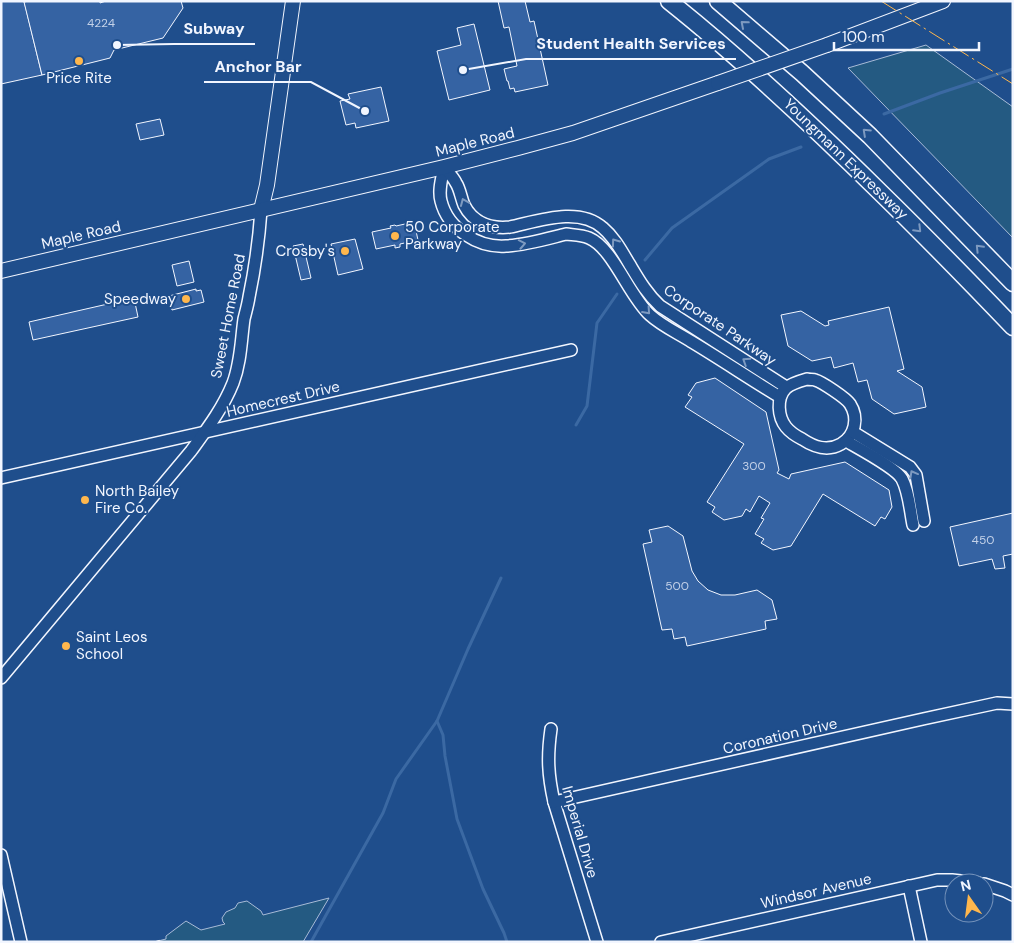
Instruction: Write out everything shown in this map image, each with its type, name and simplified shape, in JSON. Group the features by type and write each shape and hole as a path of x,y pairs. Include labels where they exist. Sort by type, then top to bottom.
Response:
{"highway":[{"name":"Youngmann Expressway","path":"669,1 776,92 935,246 1013,327"},
{"name":"Youngmann Expressway","path":"718,1 802,73 870,136 1013,284"}],"main road":[{"name":"Sweet Home Road","path":"261,210 267,185 293,1"},
{"name":"Maple Road","path":"1,270 444,167 573,133 827,45 943,1"}],"street":[{"name":"Corporate Parkway","path":"444,167 456,183 463,204 469,213 486,225 510,227 568,216 587,219 602,227 618,245 651,298 783,392"},
{"name":"Corporate Parkway","path":"444,167 440,184 441,200 451,221 470,238 492,246 506,246 566,234 589,238 606,251 640,303 660,323 783,392"},
{"name":"Sweet Home Road","path":"1,678 205,432 226,399 238,368 244,318 258,242 261,210"},
{"path":"620,273 631,266"},
{"name":"Homecrest Drive","path":"1,478 571,350"},
{"path":"807,379 815,380 844,398 850,404 856,421 850,437 838,446 820,448 812,446 791,432 785,426 779,406 783,392 796,382 807,379"},
{"path":"850,437 910,467 916,475 924,521"},
{"path":"850,437 901,476 905,486 913,525"},
{"name":"Coronation Drive","path":"554,802 922,719 997,703 1013,704"},
{"name":"Imperial Drive","path":"551,729 548,766 554,802 597,942"},
{"path":"1,855 20,942"},
{"name":"Windsor Avenue","path":"661,942 908,886 944,880"},
{"path":"908,886 921,942"},
{"path":"994,888 1013,895"}],"shaded area":[{"path":"926,45 1013,107 1013,238 848,68"},
{"path":"329,898 303,942 154,942 166,939 166,936 186,921 201,930 225,924 222,918 226,912 235,908 238,903 247,901 261,911 263,915"}],"building":[{"path":"1,1 24,1 42,75 1,84"},
{"path":"100,1 100,3 106,1 181,1 183,8 163,38 114,50 110,58 42,75 24,2"},
{"path":"498,1 525,1 530,22 534,21 548,85 515,92 514,88 510,89 504,69 517,66 509,27 504,28"},
{"path":"474,24 490,90 449,100 437,51 461,45 457,28"},
{"path":"381,87 389,121 356,128 355,123 346,125 340,101 350,99 348,94"},
{"path":"160,119 164,135 140,140 136,124"},
{"name":"50 Corporate Parkway","path":"414,222 418,240 400,244 400,247 395,248 395,245 376,249 372,232 391,228 390,226"},
{"name":"Crosby's","path":"355,239 363,269 338,275 331,244"},
{"name":"Crosby's","path":"303,244 311,278 301,280 293,246"},
{"name":"Speedway","path":"189,261 194,282 177,286 172,265"},
{"name":"Speedway","path":"196,289 196,291 201,290 204,302 172,310 169,296"},
{"path":"134,298 138,317 33,340 29,322"},
{"path":"889,307 904,369 897,371 922,387 926,407 894,414 872,399 867,380 858,382 853,363 834,368 831,357 812,361 788,346 781,315 801,311 825,326 829,325 828,321"},
{"path":"715,378 766,412 779,470 777,473 789,479 791,474 845,462 889,490 892,507 885,519 881,517 875,526 823,494 791,546 773,550 761,543 764,539 755,534 764,519 761,518 770,503 759,496 750,512 746,509 742,516 724,520 712,512 715,507 707,502 744,444 685,407 692,397 688,395 696,383"},
{"path":"1013,513 1013,554 1003,556 1005,568 995,569 992,559 959,566 950,527"},
{"path":"668,526 683,536 692,571 698,581 708,590 721,595 735,595 757,590 772,600 777,619 765,621 766,629 687,646 685,637 674,639 672,629 662,630 643,544 652,542 649,530"}],"waterway":[{"path":"884,114 1013,69"},
{"path":"645,260 672,228 769,159 801,147"},
{"path":"576,425 587,406 597,323 617,294"},
{"path":"311,942 383,813 396,779 437,721 501,578"},
{"path":"437,721 443,735 457,819 483,889 507,942"}],"fence":[{"path":"154,942 161,940"}],"power":[{"path":"881,1 1013,84"}],"place":[{"name":"Subway","path":"117,45"},
{"name":"Price Rite","path":"79,61"},
{"name":"Student Health Services","path":"463,70"},
{"name":"Anchor Bar","path":"365,111"},
{"name":"50 Corporate Parkway","path":"395,236"},
{"name":"Crosby's","path":"345,251"},
{"name":"Speedway","path":"186,299"},
{"name":"North Bailey Fire Co.","path":"85,500"},
{"name":"Saint Leos School","path":"66,646"}]}
